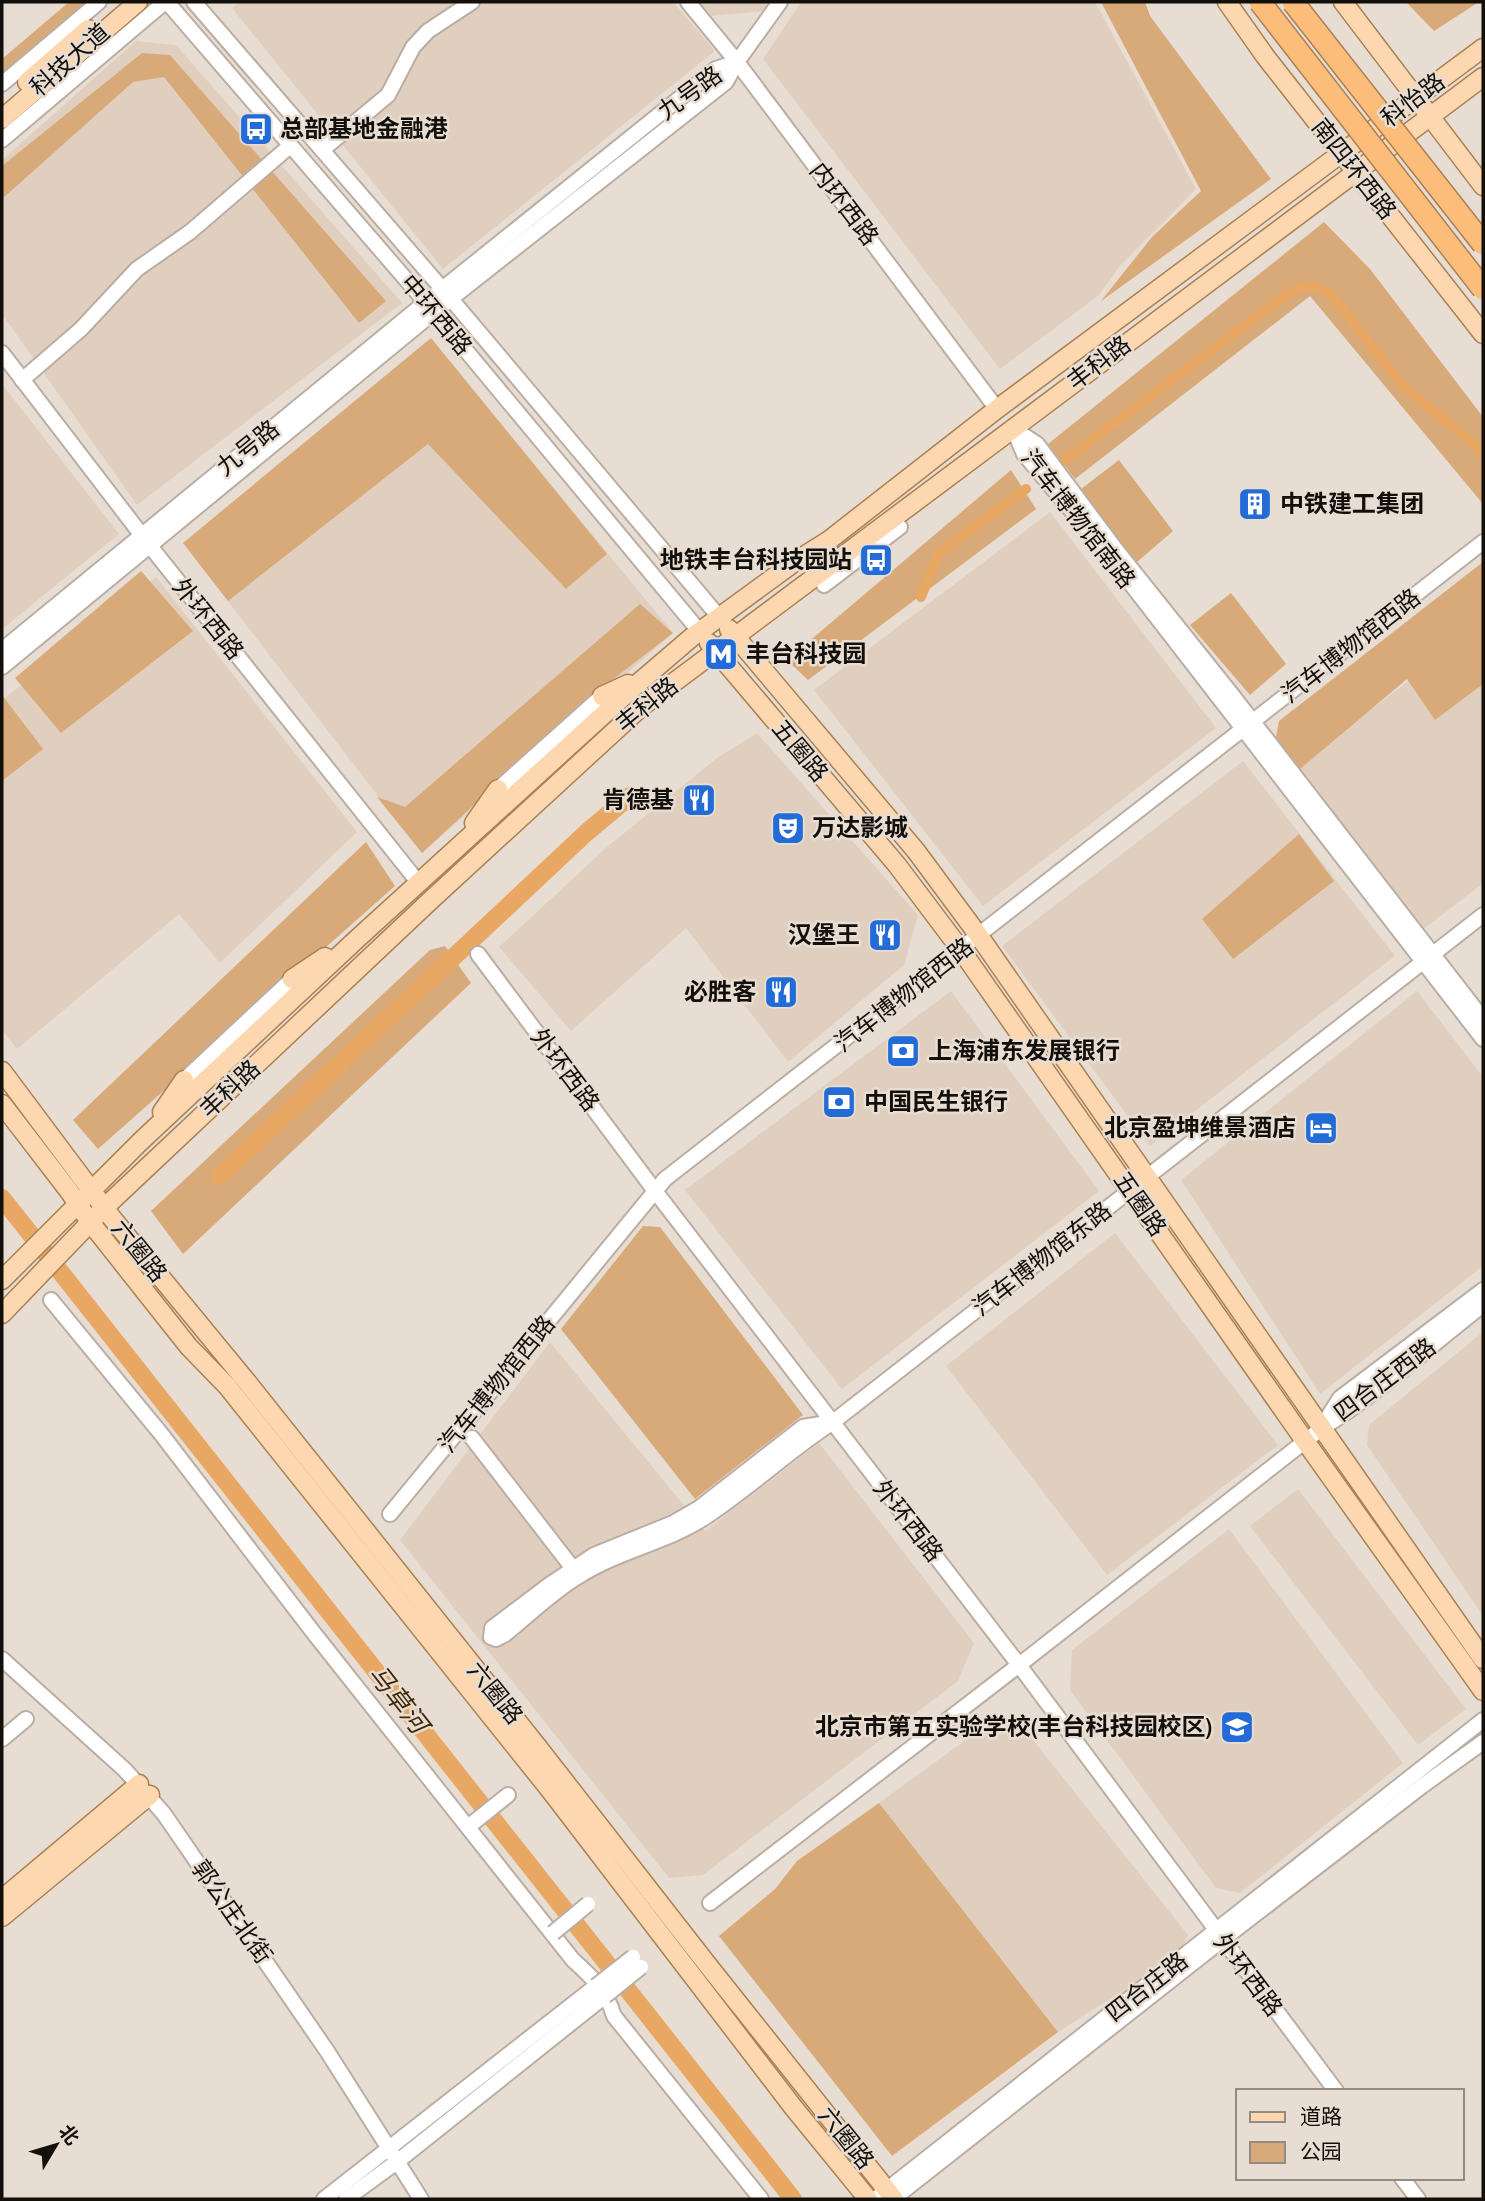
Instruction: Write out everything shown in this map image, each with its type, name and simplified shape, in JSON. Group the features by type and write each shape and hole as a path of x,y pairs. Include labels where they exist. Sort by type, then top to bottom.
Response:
{"highway":[{"path":"1259,2 1483,289"},
{"path":"1293,2 1483,244"}],"main road":[{"name":"科技大道","path":"2,104 120,2"},
{"name":"科技大道","path":"2,119 138,2"},
{"name":"南四环西路","path":"1227,2 1265,56 1483,334"},
{"path":"1343,2 1483,186"},
{"name":"科怡路","path":"1342,152 1483,48"},
{"name":"科怡路","path":"1356,171 1483,77"},
{"name":"丰科路","path":"2,1280 141,1141 459,843 650,673 700,632 796,561 828,541 997,409 1342,152"},
{"name":"丰科路","path":"2,1314 104,1208 432,899 641,708 1356,171"},
{"path":"900,527 927,500 933,487"},
{"path":"775,606 824,585"},
{"name":"五圈路","path":"720,618 916,852 979,936 1483,1659"},
{"name":"五圈路","path":"700,632 897,865 961,950 1483,1691"},
{"path":"602,696 650,673"},
{"path":"459,843 498,789"},
{"path":"292,979 333,951 358,938"},
{"name":"六圈路","path":"2,1071 104,1208 529,1735 889,2197"},
{"path":"141,1141 184,1080"},
{"name":"六圈路","path":"2,1104 90,1222 189,1347 227,1386 550,1790 793,2107 869,2199"},
{"path":"2,1899 144,1790"},
{"path":"2,1917 144,1790"}],"street":[{"path":"2,84 99,2"},
{"path":"2,140 166,2"},
{"name":"中环西路","path":"166,2 430,307 700,632"},
{"name":"中环西路","path":"194,2 447,294 720,618"},
{"path":"322,150 388,95 413,47 428,31 472,2"},
{"name":"内环西路","path":"688,2 737,62 997,409"},
{"name":"九号路","path":"2,650 146,540 430,307 726,82 780,2"},
{"path":"22,380 80,329 137,269 190,232 290,146"},
{"name":"外环西路","path":"2,354 418,882"},
{"name":"汽车博物馆南路","path":"1013,428 1024,454 1248,726 1428,959 1483,1040"},
{"path":"824,585 900,527"},
{"name":"九号路","path":"2,667 146,540"},
{"name":"汽车博物馆西路","path":"390,1514 665,1179 1483,542"},
{"name":"丰科路","path":"498,789 602,696"},
{"name":"汽车博物馆东路","path":"833,1422 1483,915"},
{"name":"外环西路","path":"478,954 655,1191 1019,1665 1334,2089"},
{"name":"汽车博物馆南路","path":"1428,959 1483,1019"},
{"name":"丰科路","path":"184,1080 292,979"},
{"name":"四合庄西路","path":"1322,1428 1340,1398 1483,1290"},
{"path":"51,1300 170,1445 313,1632 573,1960 595,1979 609,1999 614,2016 761,2199"},
{"name":"四合庄西路","path":"1322,1428 1388,1382 1483,1304"},
{"path":"576,1572 492,1628 491,1637 496,1639 503,1635 576,1572 594,1555 673,1523 699,1508 803,1427 833,1422"},
{"path":"710,1903 1322,1428"},
{"path":"472,1438 576,1572"},
{"name":"郭公庄北街","path":"2,1659 144,1790 258,1950 421,2199"},
{"path":"2,1739 26,1719"},
{"name":"四合庄路","path":"889,2197 1219,1936 1483,1720"},
{"name":"四合庄路","path":"1219,1936 1483,1742"},
{"path":"468,1827 508,1795"},
{"path":"552,1933 588,1904"},
{"path":"346,2199 394,2155 637,1962"},
{"path":"324,2199 394,2155"},
{"path":"1404,2180 1418,2199"}],"shaded area":[{"path":"240,2 673,2 715,51 443,269 232,8"},
{"path":"699,2 770,2 764,11 711,16"},
{"path":"801,2 1095,2 1196,189 1120,266 1099,295 1000,369 763,59"},
{"path":"136,41 176,45 402,303 137,505 2,314 2,160"},
{"path":"431,338 673,633 422,853 183,543"},
{"path":"2,384 119,534 2,629"},
{"path":"1050,512 1216,728 983,906 814,690"},
{"path":"156,577 357,832 220,963 179,914 17,1049 2,1030 2,700"},
{"path":"1483,625 1483,883 1420,932 1295,767"},
{"path":"757,733 918,915 904,965 788,1062 686,928 571,1031 499,947 607,847 717,758"},
{"path":"1243,761 1395,956 1150,1146 1002,946"},
{"path":"951,991 1099,1191 842,1389 685,1190"},
{"path":"1417,991 1483,1077 1483,1266 1320,1394 1181,1180"},
{"path":"1115,1233 1278,1445 1107,1575 946,1366"},
{"path":"1483,1332 1483,1616 1367,1445 1369,1425"},
{"path":"550,1342 705,1531 819,1443 974,1643 958,1681 703,1875 669,1878 400,1540"},
{"path":"1298,1489 1466,1709 1418,1745 1250,1526"},
{"name":"北京市第五实验学校(丰台科技园校区)","path":"1229,1529 1403,1763 1240,1893 1216,1888 1070,1690 1072,1650"},
{"path":"993,1720 1018,1721 1188,1935 1179,1955 1058,2032 879,1803"}],"green space":[{"path":"69,2 94,2 2,78 2,59"},
{"path":"1101,2 1145,2 1150,16 1271,179 1101,301 1152,237 1201,191"},
{"path":"1406,2 1479,2 1434,31"},
{"path":"142,53 170,55 386,301 359,323 164,77 133,82 2,199 2,166"},
{"path":"1324,222 1370,269 1483,417 1483,504 1310,296 1075,479 1048,444"},
{"path":"431,338 607,554 566,589 428,444 228,601 183,543"},
{"path":"1119,460 1173,531 1137,562 1077,492"},
{"path":"1011,470 1036,509 808,680 787,660"},
{"path":"1483,562 1483,684 1435,720 1407,679 1300,769 1275,742 1279,721"},
{"path":"141,571 193,631 61,733 15,678"},
{"path":"1231,593 1286,664 1250,695 1190,625"},
{"path":"640,604 673,633 594,694 422,853 377,797 405,807"},
{"path":"2,695 43,749 2,781"},
{"path":"1299,834 1334,881 1233,959 1202,919"},
{"path":"366,842 395,886 98,1149 73,1120"},
{"path":"445,946 471,983 183,1254 151,1211 430,950"},
{"path":"643,1226 660,1227 803,1415 695,1499 561,1329"},
{"path":"879,1803 1058,2032 892,2156 719,1936 775,1889 797,1861"}],"waterway":[{"path":"1064,461 1287,294 1311,286 1333,297 1402,385 1483,452"},
{"path":"921,597 938,554 1026,489"},
{"path":"220,1176 586,833 630,796"},
{"name":"马草河","path":"2,1198 793,2199"}],"place":[{"name":"总部基地金融港","path":"256,129"},
{"name":"中铁建工集团","path":"1255,504"},
{"name":"地铁丰台科技园站","path":"876,560"},
{"name":"丰台科技园","path":"721,654"},
{"name":"肯德基","path":"699,800"},
{"name":"万达影城","path":"788,828"},
{"name":"汉堡王","path":"885,935"},
{"name":"必胜客","path":"781,992"},
{"name":"上海浦东发展银行","path":"903,1051"},
{"name":"中国民生银行","path":"839,1102"},
{"name":"北京盈坤维景酒店","path":"1321,1128"},
{"name":"北京市第五实验学校(丰台科技园校区)","path":"1237,1727"}]}
